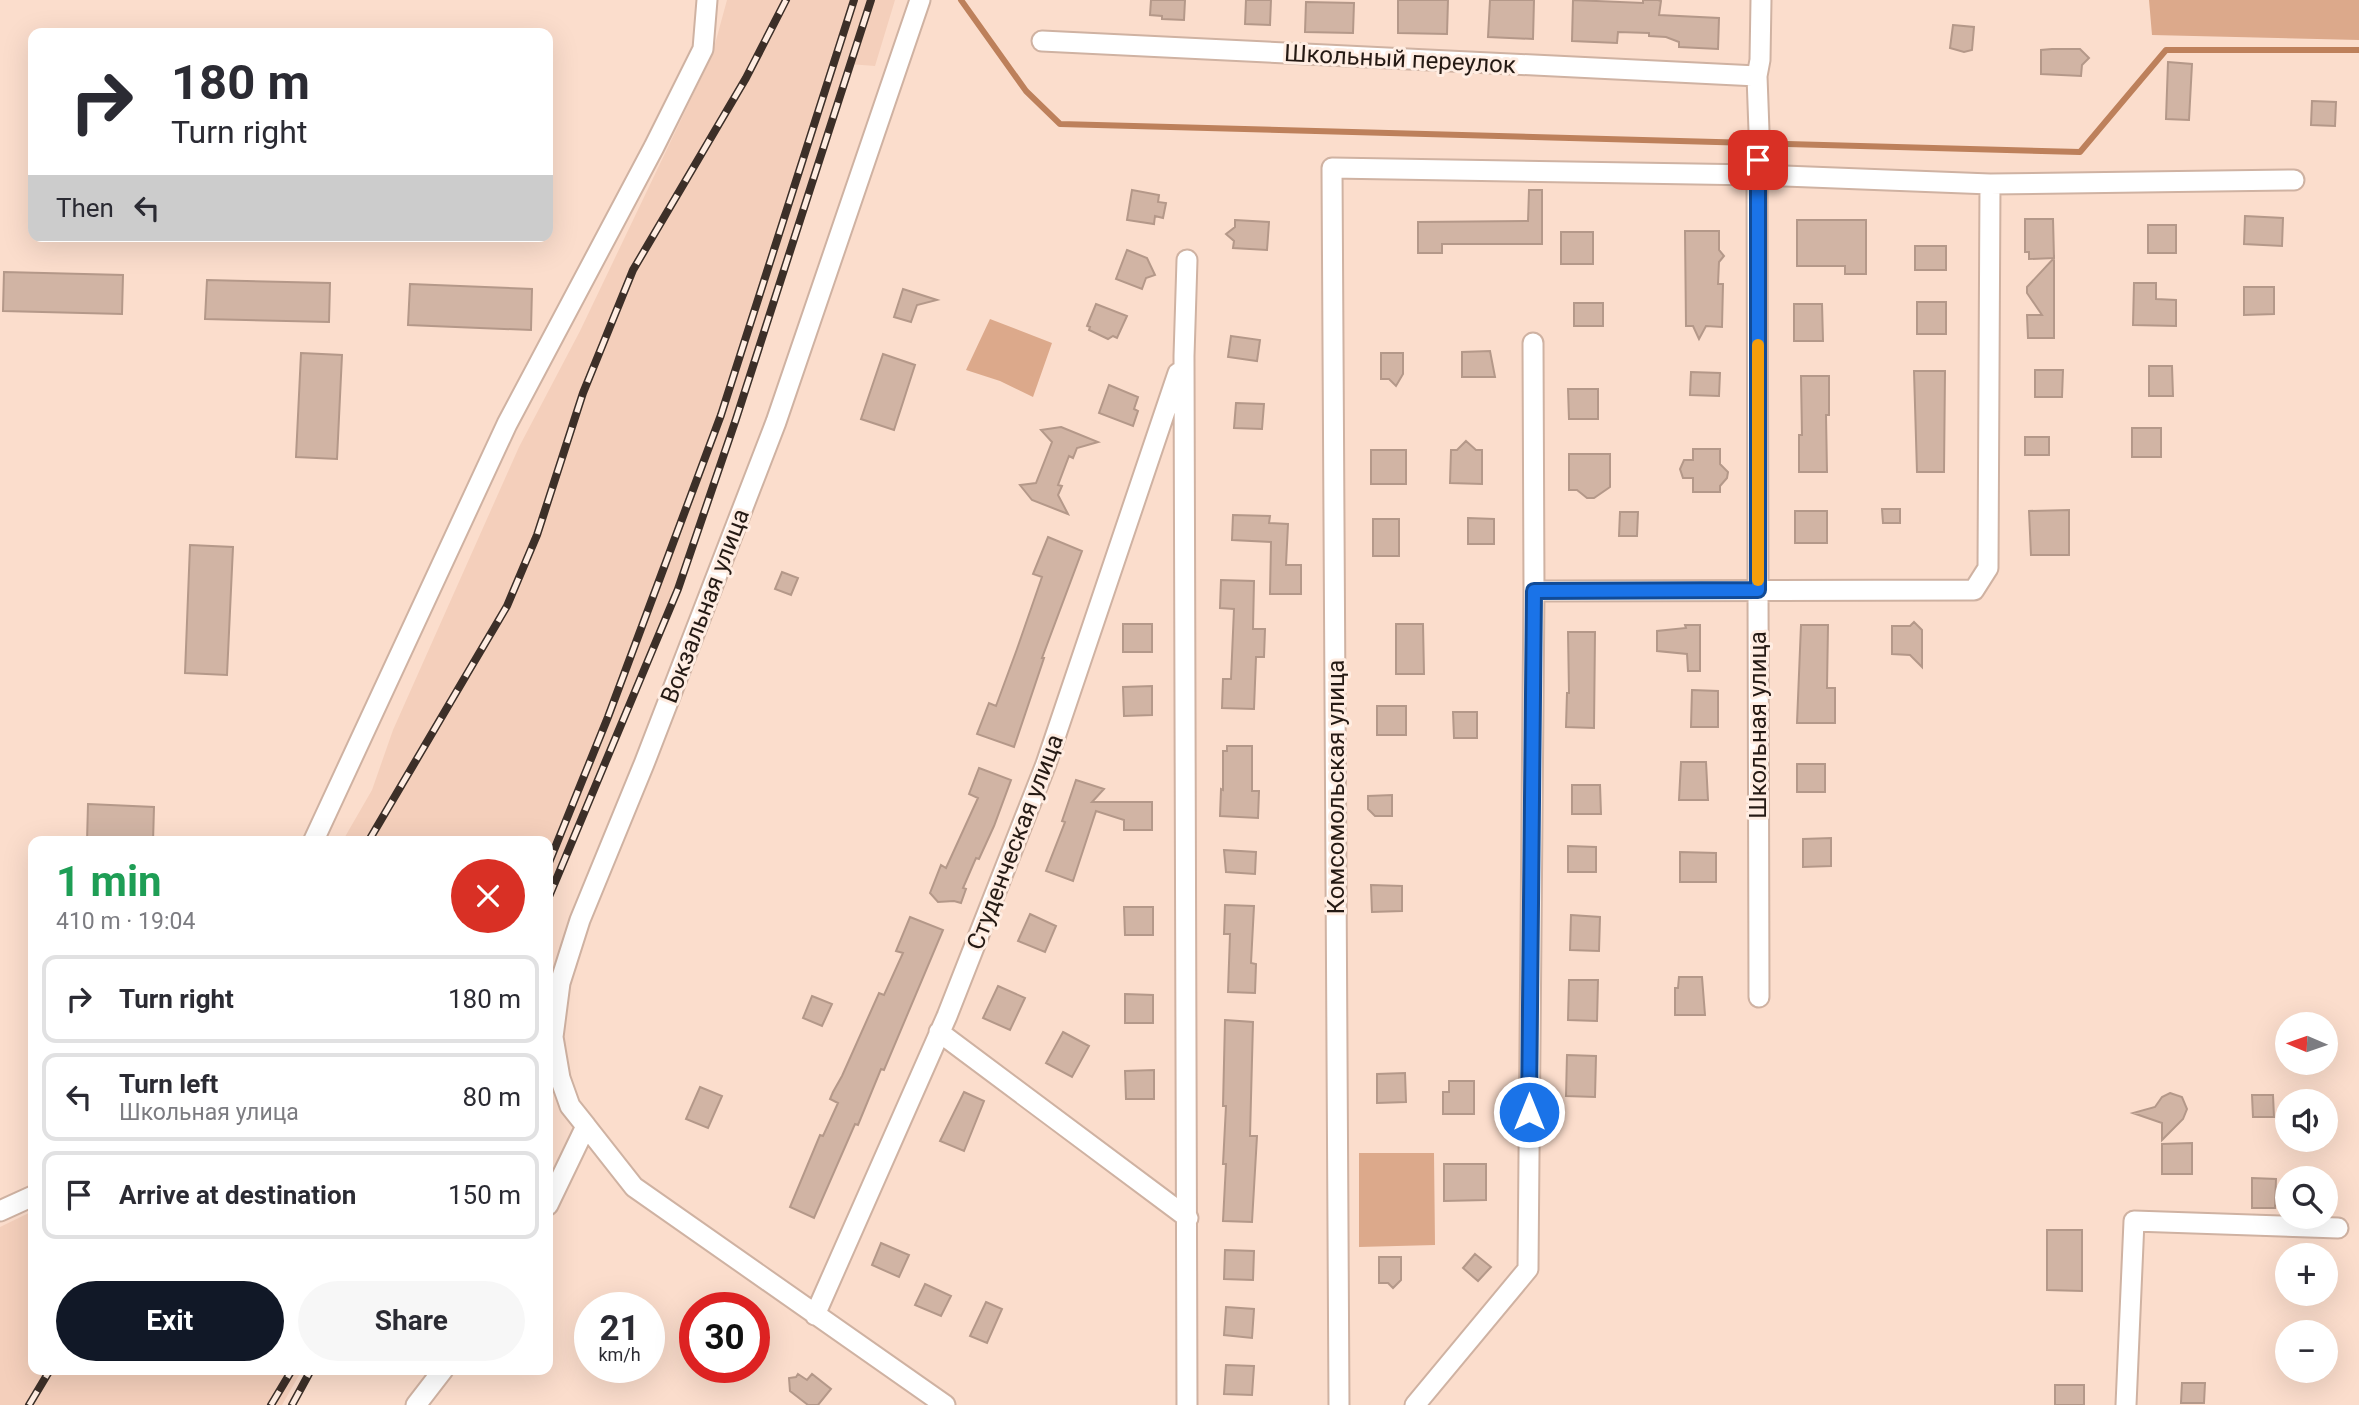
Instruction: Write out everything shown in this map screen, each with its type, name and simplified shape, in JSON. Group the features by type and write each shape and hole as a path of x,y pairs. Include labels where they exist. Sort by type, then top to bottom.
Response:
{"street":[{"path":"316,836 507,424 703,49 707,0"},
{"name":"Вокзальная улица","path":"920,0 776,422 644,764 580,920 560,983 553,1037 560,1078 570,1106 634,1187 945,1405"},
{"path":"1757,76 1760,60 1761,0"},
{"name":"Школьный переулок","path":"1042,41 1757,76"},
{"name":"Школьная улица","path":"1757,76 1759,997"},
{"path":"1758,167 1990,184 2294,180"},
{"name":"Комсомольская улица","path":"1339,1405 1332,168 1758,167"},
{"path":"1534,591 1974,590 1988,568 1990,184"},
{"path":"1187,260 1184,356 1187,1405"},
{"path":"1415,1405 1528,1269 1534,591 1533,343"},
{"name":"Студенческая улица","path":"815,1315 939,1032 1046,764 1184,356"},
{"path":"939,1032 1188,1218"},
{"path":"553,1195 586,1126"},
{"path":"0,1211 28,1198"},
{"path":"2126,1405 2134,1221 2275,1226"},
{"path":"416,1405 439,1375"}],"shaded area":[{"path":"727,0 895,0 875,66 849,64 741,404 677,581 613,742 553,876 553,836 345,836 372,790 393,730 519,447 580,331 712,55"},
{"path":"2149,0 2359,0 2359,40 2152,35"},
{"path":"990,319 1052,343 1033,397 1000,381 966,370"},
{"path":"1359,1153 1434,1153 1435,1245 1359,1247"},
{"path":"28,1213 28,1375 299,1375 282,1405 0,1405 0,1227"}],"building":[{"path":"1151,0 1185,0 1184,20 1162,19 1162,16 1150,15"},
{"path":"1246,0 1271,0 1270,25 1245,24"},
{"path":"1398,0 1448,0 1447,34 1398,33"},
{"path":"1490,0 1534,0 1533,39 1488,37"},
{"path":"1573,0 1643,3 1643,0 1658,0 1661,1 1659,15 1719,18 1718,49 1679,47 1679,42 1666,37 1649,36 1649,33 1618,32 1617,43 1572,41"},
{"path":"1306,2 1354,3 1353,33 1305,32"},
{"path":"1953,25 1974,27 1972,50 1964,52 1950,48"},
{"path":"2080,49 2089,58 2082,65 2081,76 2041,74 2041,50"},
{"path":"2168,62 2192,64 2189,120 2166,119"},
{"path":"2312,101 2336,102 2335,126 2311,125"},
{"path":"1132,190 1159,195 1158,202 1166,203 1163,218 1155,216 1154,224 1127,220"},
{"path":"1529,190 1542,190 1542,244 1442,244 1442,253 1418,253 1418,222 1528,221"},
{"path":"2245,216 2283,218 2282,246 2244,244"},
{"path":"2025,219 2053,219 2054,258 2029,259 2029,252 2025,252"},
{"path":"1235,220 1269,222 1267,250 1233,248 1234,241 1226,234 1235,227"},
{"path":"1797,220 1866,220 1866,274 1845,274 1845,266 1797,266"},
{"path":"2148,225 2176,225 2176,253 2148,253"},
{"path":"1685,231 1719,231 1719,250 1724,256 1719,262 1718,284 1723,284 1722,327 1706,326 1699,339 1693,326 1686,326"},
{"path":"1561,232 1593,232 1593,264 1561,264"},
{"path":"1915,246 1946,246 1946,270 1915,270"},
{"path":"1127,250 1147,258 1155,275 1146,278 1142,289 1116,279"},
{"path":"2054,258 2054,338 2028,338 2027,315 2042,315 2027,293 2027,287"},
{"path":"4,272 123,275 122,314 3,311"},
{"path":"207,280 330,283 329,322 205,319"},
{"path":"2134,283 2156,283 2156,299 2176,300 2176,326 2133,325"},
{"path":"410,284 532,289 531,330 408,325"},
{"path":"2244,287 2274,287 2274,314 2244,315"},
{"path":"903,289 937,300 917,305 911,322 894,317"},
{"path":"1917,302 1946,302 1946,334 1917,334"},
{"path":"1574,303 1603,303 1603,326 1574,326"},
{"path":"1096,304 1127,316 1117,338 1113,336 1108,339 1089,330 1090,327 1087,326"},
{"path":"1794,304 1822,304 1823,341 1794,341"},
{"path":"1231,336 1260,340 1257,361 1228,357"},
{"path":"1490,351 1495,377 1462,377 1462,352"},
{"path":"301,353 342,355 337,459 296,457"},
{"path":"1381,353 1403,353 1403,374 1396,386 1389,379 1381,379"},
{"path":"883,354 915,365 894,430 861,419"},
{"path":"2149,366 2172,366 2173,396 2149,396"},
{"path":"2035,370 2063,370 2062,397 2035,397"},
{"path":"1914,371 1945,371 1944,472 1917,472"},
{"path":"1691,372 1720,373 1719,396 1690,395"},
{"path":"1801,376 1829,376 1829,415 1826,415 1827,472 1799,472 1799,435 1802,435"},
{"path":"1109,385 1138,397 1134,409 1138,411 1133,426 1099,413"},
{"path":"1568,389 1598,389 1598,419 1569,419"},
{"path":"1236,403 1264,404 1262,429 1234,428"},
{"path":"1061,427 1098,442 1077,448 1073,458 1069,456 1058,485 1062,486 1058,495 1068,514 1032,500 1020,485 1036,483 1052,442 1041,430"},
{"path":"2132,428 2161,428 2161,457 2132,457"},
{"path":"2025,437 2049,437 2049,455 2025,455"},
{"path":"1466,441 1476,450 1482,450 1482,484 1450,483 1451,450 1457,450"},
{"path":"1693,449 1720,449 1720,464 1728,472 1727,478 1720,486 1720,492 1693,492 1693,478 1683,478 1680,469 1684,460 1693,460"},
{"path":"1371,450 1406,450 1406,484 1371,484"},
{"path":"1569,454 1610,454 1610,487 1594,498 1587,498 1577,490 1569,490"},
{"path":"1882,509 1900,509 1900,523 1883,523"},
{"path":"2069,510 2069,555 2031,555 2029,511"},
{"path":"1795,511 1827,511 1827,543 1795,543"},
{"path":"1620,512 1638,512 1637,536 1619,536"},
{"path":"1233,515 1270,516 1269,523 1288,524 1286,565 1301,565 1301,594 1270,594 1271,542 1232,540"},
{"path":"1468,518 1494,519 1494,544 1468,544"},
{"path":"1373,519 1399,519 1399,556 1373,556"},
{"path":"1048,537 1082,551 1042,658 1014,747 977,734 989,703 996,706 1017,649 1042,577 1033,574"},
{"path":"190,545 233,547 227,675 185,673"},
{"path":"782,572 798,578 791,595 775,589"},
{"path":"1221,580 1254,581 1253,629 1265,629 1264,657 1256,657 1254,709 1222,708 1223,679 1231,679 1234,609 1220,608"},
{"path":"1914,622 1922,630 1922,667 1910,655 1892,654 1892,626 1910,626"},
{"path":"1123,624 1152,624 1152,652 1123,652"},
{"path":"1396,624 1423,624 1424,674 1396,674"},
{"path":"1685,625 1700,625 1700,671 1688,671 1687,654 1657,651 1657,631 1686,628"},
{"path":"1801,625 1828,625 1827,688 1835,688 1835,723 1797,723"},
{"path":"1568,632 1595,632 1594,728 1566,727 1569,693"},
{"path":"1152,686 1152,715 1124,716 1123,687"},
{"path":"1692,690 1718,691 1718,727 1691,727"},
{"path":"1377,706 1406,706 1406,735 1377,735"},
{"path":"1453,712 1477,712 1477,738 1454,738"},
{"path":"1227,746 1252,746 1252,791 1259,791 1258,818 1220,816 1223,751 1227,751"},
{"path":"1681,762 1706,762 1708,800 1679,800"},
{"path":"1797,764 1825,764 1825,792 1797,792"},
{"path":"979,768 1011,780 994,826 963,888 966,889 961,903 938,902 930,893 941,865 946,868 978,798 969,794"},
{"path":"1076,780 1104,789 1092,802 1152,802 1152,830 1124,830 1124,820 1096,811 1073,881 1046,871 1065,822 1062,821"},
{"path":"1572,785 1600,785 1601,814 1572,814"},
{"path":"1392,795 1392,816 1375,816 1368,809 1368,796"},
{"path":"88,804 154,807 153,836 87,836"},
{"path":"1831,838 1831,866 1803,867 1803,839"},
{"path":"1568,846 1596,847 1596,872 1568,872"},
{"path":"1224,850 1256,852 1255,874 1226,872"},
{"path":"1680,852 1716,853 1716,882 1680,882"},
{"path":"1371,885 1402,886 1402,911 1372,912"},
{"path":"1225,905 1254,906 1251,963 1256,964 1255,993 1228,992 1230,934 1224,934"},
{"path":"1124,907 1153,907 1153,935 1125,935"},
{"path":"1030,914 1056,926 1045,952 1018,941"},
{"path":"1571,915 1600,917 1599,951 1570,950"},
{"path":"910,917 943,930 884,1070 881,1069 814,1218 790,1207 820,1135 823,1136 838,1103 830,1099 833,1092 879,993 884,995 903,953 896,951"},
{"path":"1679,977 1702,977 1705,1015 1675,1015 1675,988 1678,988"},
{"path":"1569,980 1598,980 1597,1021 1568,1020"},
{"path":"998,986 1025,998 1010,1030 983,1018"},
{"path":"1125,994 1153,995 1153,1023 1125,1023"},
{"path":"812,996 832,1004 822,1026 803,1018"},
{"path":"1225,1020 1253,1022 1250,1136 1257,1136 1252,1222 1223,1221 1226,1164 1223,1164 1226,1106 1223,1106"},
{"path":"1063,1032 1089,1046 1072,1077 1046,1063"},
{"path":"1567,1055 1596,1056 1595,1097 1566,1096"},
{"path":"1154,1070 1154,1099 1126,1099 1125,1071"},
{"path":"1405,1073 1406,1102 1377,1103 1377,1074"},
{"path":"1449,1081 1474,1081 1474,1114 1443,1114 1443,1092 1449,1092"},
{"path":"700,1087 722,1096 708,1128 686,1119"},
{"path":"964,1092 984,1101 964,1151 940,1141"},
{"path":"2170,1093 2182,1097 2187,1109 2183,1119 2162,1140 2162,1123 2133,1113 2155,1107 2162,1097"},
{"path":"2252,1095 2273,1095 2274,1117 2253,1117"},
{"path":"2192,1143 2192,1174 2162,1174 2162,1144"},
{"path":"1444,1164 1486,1164 1486,1200 1444,1201"},
{"path":"2252,1178 2275,1179 2275,1208 2252,1208"},
{"path":"2047,1230 2082,1230 2082,1291 2047,1290"},
{"path":"881,1243 909,1255 899,1277 872,1265"},
{"path":"1225,1250 1254,1251 1253,1280 1224,1279"},
{"path":"1475,1254 1491,1267 1478,1281 1463,1268"},
{"path":"1379,1257 1401,1257 1401,1280 1393,1288 1388,1283 1379,1283"},
{"path":"925,1284 951,1296 941,1316 915,1305"},
{"path":"986,1302 1002,1309 987,1343 970,1336"},
{"path":"1226,1307 1254,1309 1252,1338 1224,1335"},
{"path":"1226,1365 1254,1366 1252,1395 1224,1394"},
{"path":"798,1374 807,1380 812,1374 831,1389 818,1405 808,1405 790,1391 789,1378"},
{"path":"2182,1383 2205,1383 2204,1403 2181,1403"},
{"path":"2055,1385 2084,1385 2084,1405 2055,1405"}],"waterway":[{"path":"961,0 1026,91 1060,124 2080,152 2166,50 2359,50"}],"railway":[{"path":"372,836 507,606 537,535 583,393 633,270 746,78 786,0"},
{"path":"553,853 608,717 721,415 854,0"},
{"path":"553,887 678,589 736,419 871,0"},
{"path":"29,1405 47,1375"},
{"path":"271,1405 289,1375"},
{"path":"292,1405 308,1375"}],"slow traffic":[{"path":"1758,345 1758,580"}],"route":[{"path":"1529,1112 1534,591 1758,590 1758,160"}]}
